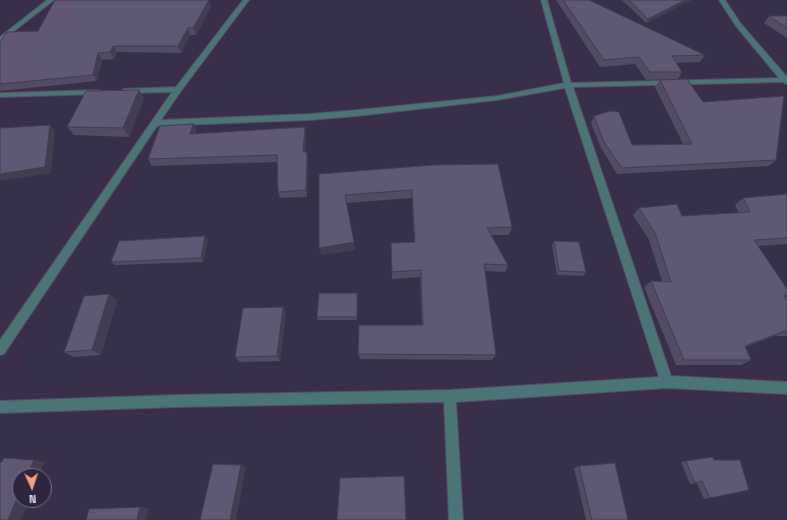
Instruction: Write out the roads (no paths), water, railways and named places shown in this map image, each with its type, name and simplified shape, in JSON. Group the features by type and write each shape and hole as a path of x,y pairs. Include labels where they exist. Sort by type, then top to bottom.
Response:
{"street":[{"path":"0,40 51,0"},
{"path":"0,350 178,89 246,0"},
{"path":"544,0 568,86 667,382"},
{"path":"722,0 738,25 787,81"},
{"path":"156,123 357,114 497,98 568,86 787,81"},
{"path":"0,95 178,89"},
{"path":"0,407 184,400 450,396 667,382 787,388"},
{"path":"450,396 456,520"}]}
